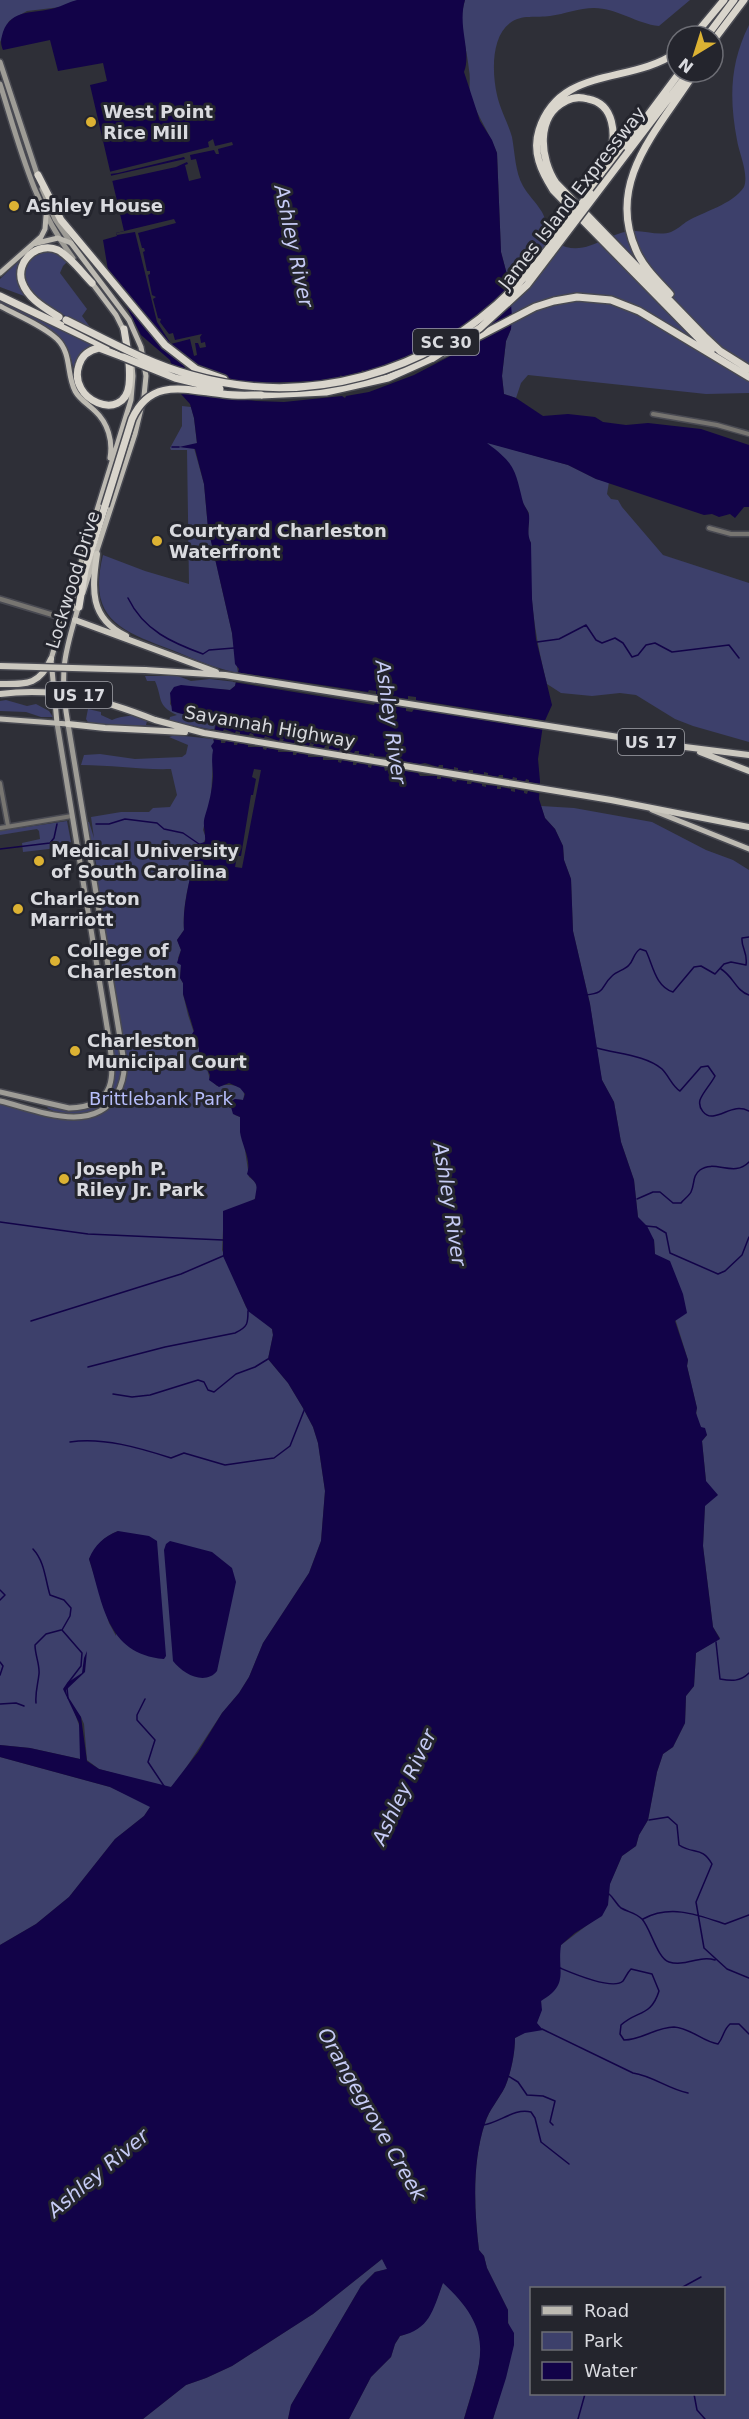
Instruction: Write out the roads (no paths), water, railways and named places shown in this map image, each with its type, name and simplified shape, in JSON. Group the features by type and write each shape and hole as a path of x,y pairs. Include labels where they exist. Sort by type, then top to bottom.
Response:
{"highway":[{"path":"704,24 724,0"},
{"path":"716,24 734,0"},
{"path":"725,25 744,0"},
{"path":"665,59 656,64 591,81 564,93 546,113 541,124 537,137 538,161 553,190 701,342 735,369"},
{"name":"James Island Expressway","path":"0,291 176,371 246,386 291,388 334,383 395,367 439,346 479,320 514,288 590,193 671,84"},
{"name":"James Island Expressway","path":"0,296 63,321 123,357 191,383 261,395 310,394 342,390 388,378 433,358 480,328 527,285 680,84"},
{"path":"687,84 633,169 628,185 628,223 637,252 704,336"},
{"path":"590,193 609,160 613,140 612,121 601,104 591,99 575,98 565,101 555,110 543,133 544,154 550,175 704,336 720,351 749,369"},
{"path":"38,175 61,220 88,259 173,353 196,369 246,386"},
{"name":"SC 30","path":"63,321 27,292 21,281 22,265 32,252 48,247 61,252 77,267"},
{"path":"77,267 92,283"},
{"path":"433,358 546,303 565,298 587,297 611,300 639,311 749,377"},
{"path":"123,357 99,348 85,354 78,368 77,378 81,389 89,398 98,404 112,405 123,399 127,393 130,365 124,329"},
{"name":"SC 30","path":"79,607 85,570 132,419 138,408 151,395 168,388 227,395 261,395"},
{"path":"97,554 93,586 98,609 106,622 115,630 142,645"},
{"path":"75,620 227,676"},
{"path":"0,684 24,684 35,681 45,672 51,659"},
{"name":"US 17","path":"0,666 145,670 227,676 669,745 749,755"},
{"name":"Savannah Highway","path":"0,694 44,692 79,695 155,720 204,733 637,804 749,827"},
{"path":"68,724 204,733"},
{"path":"669,745 707,753 749,771"}],"main road":[{"name":"Lockwood Drive","path":"0,62 51,212 71,243 88,259 124,311 141,347 146,376 138,420 65,652 62,681 120,1037 124,1076 118,1092 108,1106 92,1115 78,1118 0,1101"},
{"path":"0,84 32,182 46,216 77,267"},
{"path":"0,273 33,244 45,229 46,216"},
{"path":"33,244 58,238 71,243"},
{"name":"Lockwood Drive","path":"0,1092 69,1108 80,1108 101,1098 109,1088 113,1075 98,969 57,723 51,659 126,415 133,376 129,345 124,329 92,283"},
{"path":"0,306 55,337 65,349 74,389 81,399 101,417 109,434 111,451 105,483"},
{"path":"79,607 75,609 72,604 80,565"},
{"path":"63,618 75,620"},
{"path":"0,719 68,724"},
{"path":"63,753 72,752"},
{"path":"637,804 749,849"},
{"path":"73,816 83,815"},
{"path":"82,875 93,873"},
{"path":"90,924 101,922"},
{"path":"98,969 108,967"},
{"path":"109,1039 120,1037"},
{"path":"42,1111 44,1102"}],"street":[{"path":"653,414 717,425 749,434"},
{"path":"709,528 731,534 749,534"},
{"path":"0,599 63,618"},
{"path":"0,783 8,826"},
{"path":"0,828 73,816"}],"water":[{"path":"77,0 465,0 463,20 466,64 464,72 480,121 497,153 501,252 509,282 512,316 511,329 506,341 502,376 504,394 516,398 543,416 568,414 595,417 603,422 626,425 648,423 701,429 749,445 749,507 744,507 735,518 730,514 719,517 712,514 704,515 596,479 568,465 487,443 509,462 529,515 528,532 531,543 532,599 536,639 552,705 543,725 538,759 539,799 545,818 555,829 563,846 564,860 571,879 573,931 590,1004 602,1080 614,1102 621,1142 634,1180 638,1217 647,1226 654,1240 655,1254 670,1261 683,1294 687,1313 675,1321 688,1360 687,1366 697,1408 696,1413 707,1435 702,1441 706,1481 718,1495 705,1506 703,1546 713,1627 720,1639 696,1653 694,1686 686,1696 685,1723 673,1747 663,1754 657,1772 648,1820 639,1835 636,1846 622,1856 610,1884 608,1905 602,1916 561,1945 559,1983 550,1995 541,2001 542,2010 537,2023 543,2030 525,2033 515,2038 507,2081 485,2123 478,2154 475,2186 479,2250 484,2256 487,2268 508,2310 508,2323 514,2333 514,2345 506,2378 493,2419 464,2419 479,2362 478,2331 460,2300 443,2283 425,2323 410,2333 400,2336 391,2357 371,2377 349,2419 288,2419 291,2405 361,2286 375,2272 387,2269 382,2259 313,2314 232,2366 186,2385 143,2419 0,2419 0,1945 36,1924 69,1897 115,1839 144,1816 150,1807 110,1787 0,1757 0,1745 30,1748 80,1759 79,1723 63,1689 67,1683 82,1673 87,1651 85,1672 66,1690 81,1717 87,1761 99,1769 171,1787 198,1752 222,1713 239,1693 249,1677 263,1643 309,1573 321,1541 325,1491 318,1443 313,1427 288,1383 268,1359 272,1329 248,1311 223,1256 223,1211 255,1199 256,1185 247,1174 248,1158 240,1132 240,1117 233,1114 231,1107 227,1104 235,1099 243,1100 245,1094 240,1088 229,1083 219,1087 209,1080 210,1075 203,1060 199,1058 199,1048 192,1034 194,1031 180,978 181,965 177,963 181,950 177,940 184,930 184,909 190,876 198,844 205,842 204,819 213,782 211,746 214,742 216,719 193,717 172,711 170,693 174,687 181,685 230,690 235,686 239,669 235,664 232,633 208,528 204,484 195,449 179,447 197,443 194,418 190,404 181,394 170,360 141,335 108,270 103,240 117,236 116,233 124,231 90,85 107,81 103,63 58,71 50,40 3,50 1,45 7,24 18,15 55,8"},
{"path":"118,1531 149,1536 157,1541 166,1656 164,1659 145,1655 118,1637 104,1609 89,1559 100,1542"},
{"path":"170,1541 212,1552 232,1568 236,1582 217,1671 206,1678 188,1674 173,1661 164,1550"}],"waterway":[{"path":"172,447 179,447"},
{"path":"128,598 142,619 170,640 203,654 209,650 234,648"},
{"path":"537,642 559,639 586,625 596,640 602,643 615,638 623,643 632,657 638,655 646,645 655,643 672,652 729,645 739,658"},
{"path":"96,824 109,824 125,819 157,823 164,829 183,833 199,844"},
{"path":"0,849 50,843 54,838 57,824"},
{"path":"586,995 600,991 612,976 629,965 640,949 646,951 658,980 673,992 694,967 701,966 715,974 724,964 731,962 746,965 742,938 749,937"},
{"path":"721,969 749,995"},
{"path":"597,1048 655,1064 680,1091 701,1067 708,1066 715,1076 700,1100 703,1111 713,1116 735,1109 749,1111"},
{"path":"637,1199 653,1192 660,1192 673,1203 681,1203 691,1192 697,1172 700,1170 712,1166 731,1169 749,1162"},
{"path":"0,1222 88,1234 223,1240"},
{"path":"646,1226 656,1227 666,1233 670,1253 718,1274 725,1271 742,1255 749,1237"},
{"path":"31,1321 181,1274 223,1256"},
{"path":"88,1367 165,1347 235,1333 243,1329 246,1324 248,1311"},
{"path":"113,1394 132,1397 150,1395 198,1380 204,1382 208,1390 214,1392 236,1374 268,1359"},
{"path":"70,1442 108,1442 171,1458 184,1453 225,1465 274,1458 290,1446 305,1408"},
{"path":"33,1549 42,1565 50,1595 64,1600 71,1608 70,1616 62,1630"},
{"path":"0,1590 5,1595 0,1600"},
{"path":"36,1703 39,1671 35,1645 46,1634 61,1630"},
{"path":"62,1630 82,1653 81,1666 68,1683"},
{"path":"716,1642 720,1679 735,1680 749,1673"},
{"path":"0,1662 3,1666 0,1675"},
{"path":"67,1688 68,1698"},
{"path":"145,1699 137,1720 155,1740 148,1762 164,1786"},
{"path":"0,1704 16,1703 24,1706"},
{"path":"649,1820 668,1817 677,1825 679,1845 705,1855 712,1864 696,1902 704,1948 727,1969 749,1978"},
{"path":"609,1894 621,1908 642,1919 661,1955 669,1962 715,1960"},
{"path":"643,1919 664,1912 684,1912 725,1924 749,1915"},
{"path":"560,1968 592,1980 611,1984 623,1981 631,1969 652,1974 659,1991 656,1999 648,2009 621,2025 620,2034 624,2040 674,2027 718,2044 730,2024 739,2024 749,2034"},
{"path":"542,2029 633,2073 688,2093"},
{"path":"508,2076 518,2082 527,2095 543,2096 555,2101 550,2122 553,2125"},
{"path":"483,2125 518,2112 531,2112 535,2118 541,2142 569,2164"},
{"path":"683,2287 701,2277"},
{"path":"578,2419 585,2395"},
{"path":"694,2395 697,2410 705,2419"}],"place":[{"name":"West Point Rice Mill","path":"91,122"},
{"name":"Ashley House","path":"14,206"},
{"name":"Courtyard Charleston Waterfront","path":"157,541"},
{"name":"Medical University of South Carolina","path":"39,861"},
{"name":"Charleston Marriott","path":"18,909"},
{"name":"College of Charleston","path":"55,961"},
{"name":"Charleston Municipal Court","path":"75,1051"},
{"name":"Joseph P. Riley Jr. Park","path":"64,1179"}],"water label":[{"name":"Ashley River","path":"294,246"},
{"name":"Ashley River","path":"391,722"},
{"name":"Ashley River","path":"450,1204"},
{"name":"Ashley River","path":"404,1787"},
{"name":"Orangegrove Creek","path":"372,2114"},
{"name":"Ashley River","path":"98,2173"}],"park label":[{"name":"Brittlebank Park","path":"161,1099"}]}
